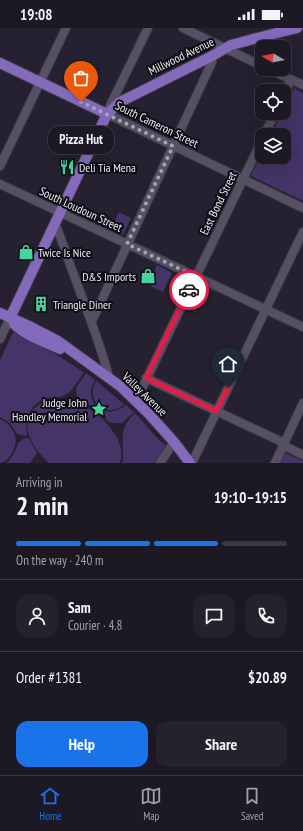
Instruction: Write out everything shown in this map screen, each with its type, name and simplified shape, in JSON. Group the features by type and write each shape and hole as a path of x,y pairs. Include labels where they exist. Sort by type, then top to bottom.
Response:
{"main road":[{"name":"Millwood Avenue","path":"107,114 120,102 232,45 297,28"},
{"name":"South Cameron Street","path":"0,63 107,114"},
{"path":"10,318 107,114"},
{"path":"0,313 29,326 62,344 109,378"},
{"name":"Valley Avenue","path":"109,378 136,400 191,463"}],"street":[{"path":"0,166 66,28"},
{"path":"107,114 148,28"},
{"path":"183,28 255,63"},
{"path":"92,321 212,62 212,56"},
{"path":"283,76 303,85"},
{"path":"289,84 291,80"},
{"name":"South Cameron Street","path":"107,114 303,208"},
{"name":"East Bond Street","path":"136,400 255,154"},
{"name":"South Loudoun Street","path":"0,184 303,327"},
{"name":"Valley Avenue","path":"55,224 92,321 109,378"},
{"path":"191,463 303,232"},
{"path":"0,339 10,318"},
{"path":"146,378 280,441 283,445 303,454"},
{"path":"275,463 303,403"},
{"path":"160,463 174,442"}],"shaded area":[{"path":"294,88 303,93 303,201 251,176 257,164 291,164 291,128 274,128 278,120 291,120 291,94"},
{"path":"119,212 131,218 123,235 111,229"},
{"path":"157,265 172,273 163,292 152,287 149,282"},
{"path":"13,332 55,354 84,372 70,392 60,397 42,400 33,407 28,417 26,436 17,434 10,423 0,417 0,360"},
{"path":"86,373 95,380 92,386 91,397 93,403 97,407 101,410 114,411 126,405 134,412 122,423 112,423 81,403 77,396 76,388"},
{"path":"96,381 124,404 111,410 105,409 95,402 93,389"},
{"path":"50,399 70,401 79,404 88,408 104,420 116,436 119,443 121,449 120,463 49,463 34,446 28,432 27,425 28,418 32,411 40,404"},
{"path":"136,414 159,440 165,444 166,447 156,463 122,463 123,431 128,420"},
{"path":"0,419 13,430 16,440 10,456 5,461 0,463"},
{"path":"25,438 29,438 37,453 30,463 6,463 14,453 19,442"},
{"path":"283,452 303,461 303,463 278,463"}],"way so far":[{"path":"81,102 173,146 127,244 195,276 189,290"}],"place":[{"name":"Pizza Hut","path":"81,102"},
{"name":"Deli Tia Mena","path":"67,167"},
{"name":"Twice Is Nice","path":"26,252"},
{"name":"D&S Imports","path":"148,276"},
{"name":"Triangle Diner","path":"41,304"},
{"name":"Judge John Handley Memorial","path":"99,409"}],"route":[{"path":"189,290 146,378 216,411 228,388"}]}
